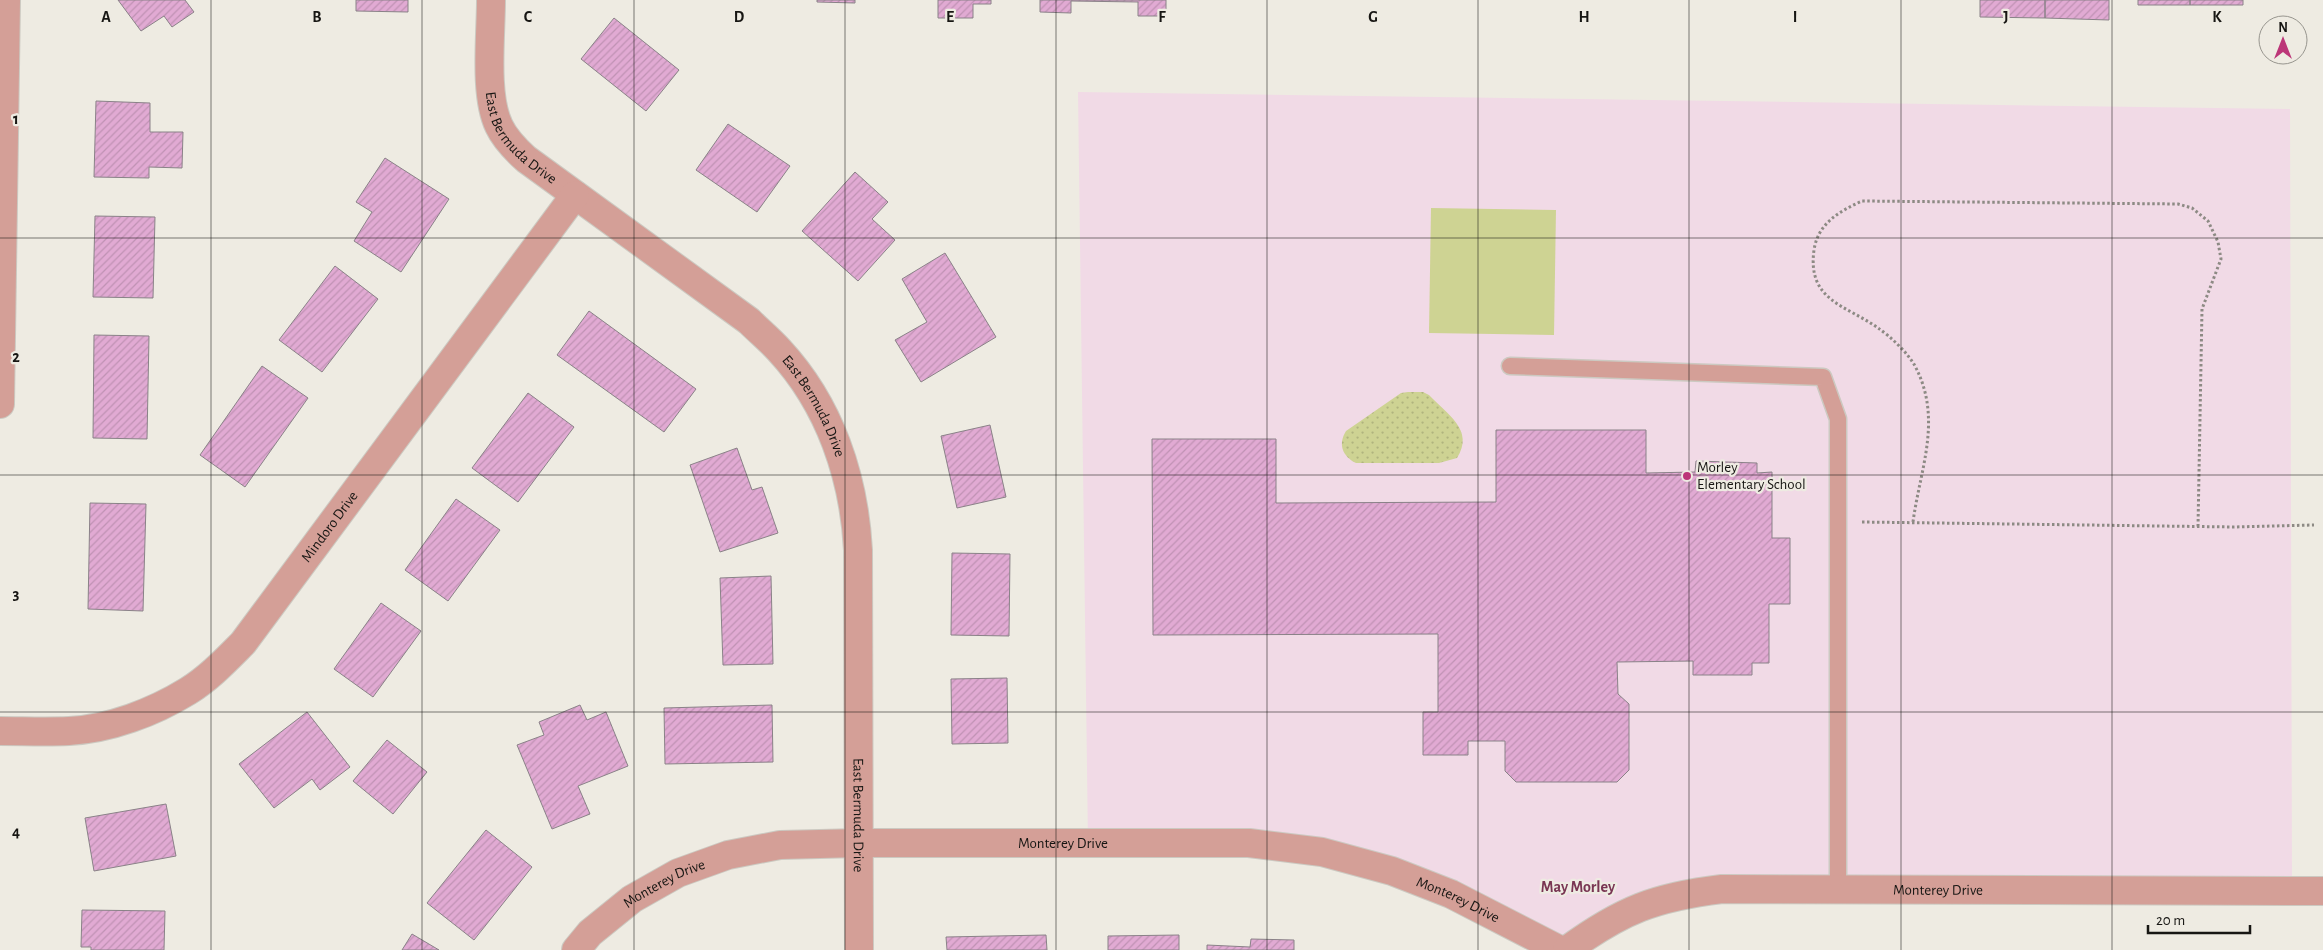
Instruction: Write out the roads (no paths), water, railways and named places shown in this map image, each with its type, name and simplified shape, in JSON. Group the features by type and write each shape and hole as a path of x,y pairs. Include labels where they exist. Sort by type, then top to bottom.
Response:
{"street":[{"path":"0,404 6,0"},
{"name":"East Bermuda Drive","path":"491,0 490,96 498,125 510,144 526,159 749,321 780,351 813,395 833,434 848,475 856,518 858,550 859,950"},
{"name":"Mindoro Drive","path":"0,731 70,731 112,724 151,710 188,691 213,672 243,643 575,195"},
{"name":"Monterey Drive","path":"576,950 590,933 632,900 678,873 728,854 780,845 859,843 1249,843 1322,852 1392,871 1451,894 1560,950"},
{"name":"Monterey Drive","path":"1568,950 1599,926 1638,907 1679,894 1722,889 2323,891"}],"lane":[{"path":"1510,366 1823,377 1838,419 1838,889"}],"place":[{"name":"Morley Elementary School","path":"1687,476"}],"district":[{"name":"May Morley","path":"1578,886"}]}
